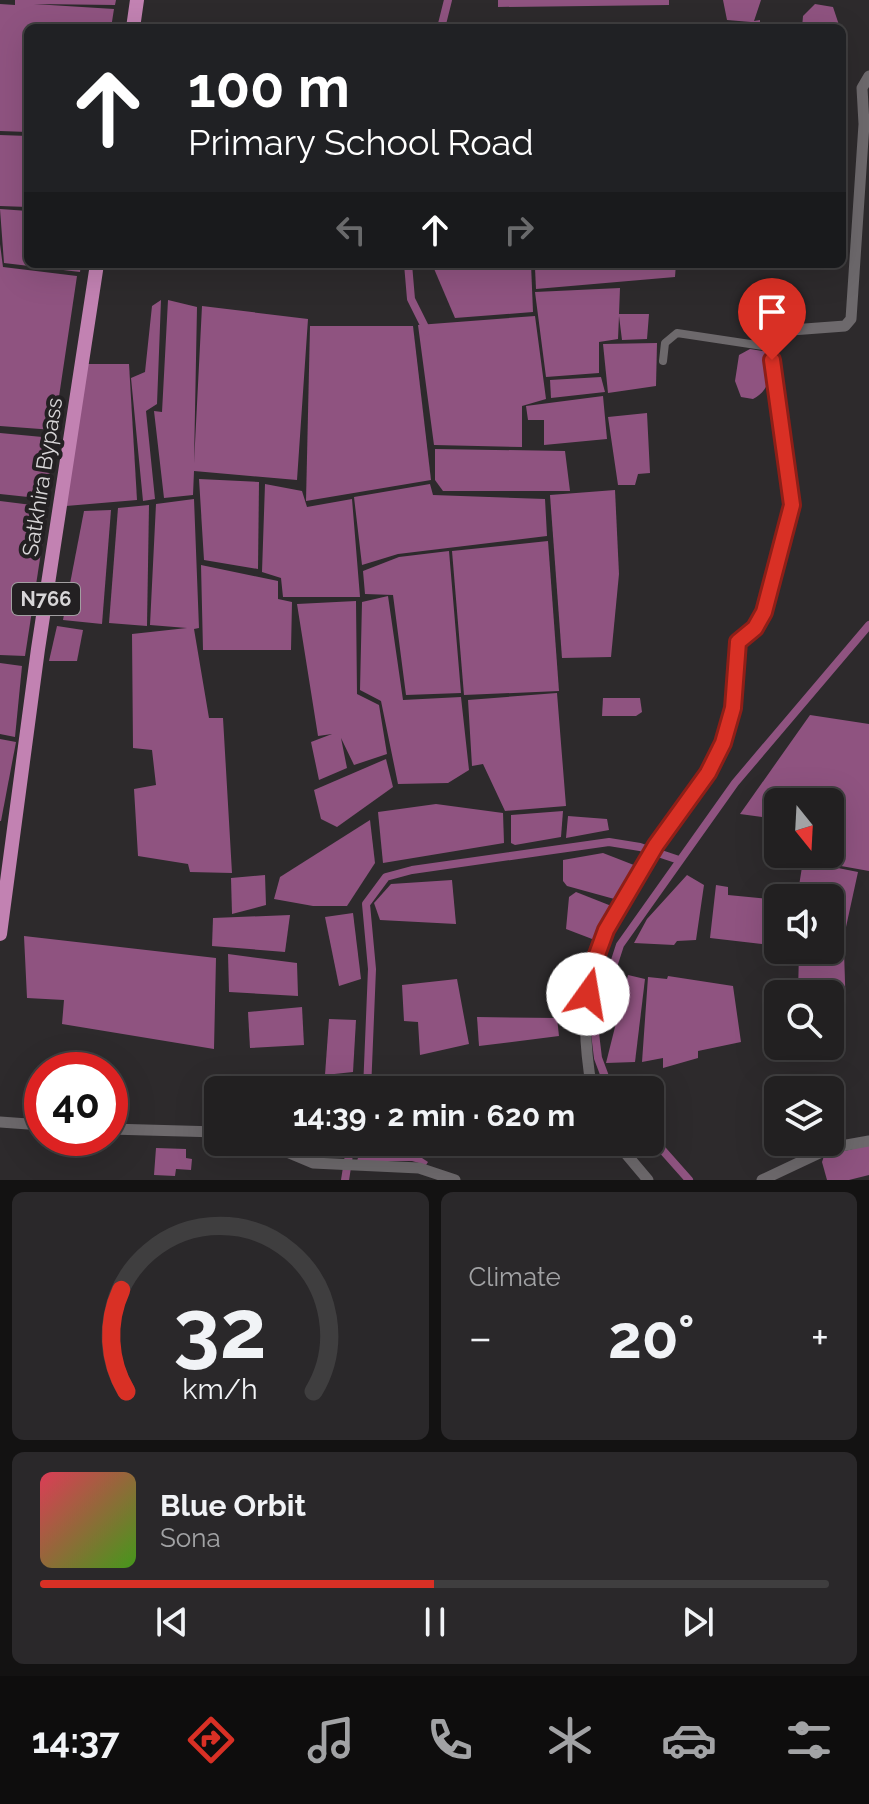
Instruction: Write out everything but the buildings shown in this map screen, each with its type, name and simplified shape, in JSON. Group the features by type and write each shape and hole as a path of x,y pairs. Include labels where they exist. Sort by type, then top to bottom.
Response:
{"highway":[{"path":"134,24 137,0"},
{"name":"Satkhira Bypass","path":"0,934 38,649 96,268"}],"street":[{"path":"590,1076 583,1039 591,971 606,930 656,845 708,773 723,743 733,708 737,645 755,628 764,612 792,505 770,347 778,331 845,326 851,319 864,124 862,88 869,76"},
{"path":"663,361 665,343 677,333 720,338 755,348 770,347"},
{"path":"0,1122 24,1124"},
{"path":"128,1130 204,1132"},
{"path":"762,1180 830,1148 869,1141"},
{"path":"296,1156 313,1163 419,1168 455,1180"},
{"path":"628,1156 648,1180"}],"shaded area":[{"path":"15,0 116,0 115,5 34,4 114,9 112,24 24,24 24,132 0,131 0,4 15,5"},
{"path":"498,0 669,0 669,5 498,7"},
{"path":"723,0 761,0 754,21 760,20 760,24 727,20"},
{"path":"815,4 833,7 839,24 802,24 803,16"},
{"path":"0,135 24,136 24,207 0,206"},
{"path":"0,209 24,211 24,265 4,263"},
{"path":"0,244 3,267 77,276 54,430 0,426"},
{"path":"46,268 80,268 80,272"},
{"path":"434,268 531,268 533,312 455,318"},
{"path":"535,268 676,268 675,277 536,289"},
{"path":"620,288 619,314 649,314 647,339 622,340 619,316 618,339 599,342 599,373 546,377 535,292"},
{"path":"161,300 157,404 146,411 155,499 143,501 131,378 145,372 152,306"},
{"path":"168,300 197,307 194,463 202,306 308,319 297,480 194,471 193,495 164,498 154,411 162,412"},
{"path":"535,316 546,399 522,406 522,447 434,445 418,325"},
{"path":"310,326 413,326 431,480 306,501"},
{"path":"657,343 656,386 608,393 603,344"},
{"path":"750,349 768,352 769,366 767,385 753,399 741,397 735,381 739,355"},
{"path":"87,364 129,364 137,500 66,506"},
{"path":"601,377 605,392 551,398 550,380"},
{"path":"603,396 607,439 544,445 544,420 528,420 526,406"},
{"path":"647,413 650,473 638,474 635,485 618,485 608,417"},
{"path":"0,433 53,438 47,499 0,494"},
{"path":"435,449 565,451 570,491 443,491 435,480"},
{"path":"199,479 259,482 258,569 204,560"},
{"path":"265,484 302,491 307,507 352,499 360,597 283,597 281,578 262,572"},
{"path":"430,484 433,495 545,499 547,536 398,554 362,565 354,497"},
{"path":"615,490 619,574 611,657 562,658 550,495"},
{"path":"194,499 199,628 194,629 209,718 223,718 232,873 190,872 188,864 138,856 134,789 156,785 152,750 133,748 132,634 187,628 150,625 156,504"},
{"path":"0,501 48,507 25,656 0,655"},
{"path":"149,505 147,626 109,623 118,508"},
{"path":"111,510 102,624 63,620 84,511"},
{"path":"548,541 559,691 464,695 452,551"},
{"path":"449,551 461,693 406,695 393,595 365,594 363,571 399,557"},
{"path":"201,565 278,581 278,599 292,602 291,650 203,650"},
{"path":"388,596 403,700 461,697 469,770 448,783 398,784 381,701 360,690 362,602"},
{"path":"356,601 357,694 379,705 387,754 354,765 341,738 347,768 319,780 311,742 332,734 318,736 297,604"},
{"path":"57,626 83,630 77,661 49,661"},
{"path":"0,663 22,666 15,737 0,734"},
{"path":"557,693 566,806 505,811 483,764 472,766 468,700"},
{"path":"603,698 640,698 642,712 636,716 602,716"},
{"path":"810,715 869,724 869,871 844,867 844,788 764,788 764,817 740,814"},
{"path":"0,739 16,742 1,821 0,821"},
{"path":"386,759 393,787 337,827 321,819 314,790"},
{"path":"436,804 503,813 504,843 383,863 378,812"},
{"path":"563,811 561,837 515,845 511,843 511,815"},
{"path":"568,816 607,819 609,830 566,838"},
{"path":"370,820 375,863 347,906 313,906 274,899 280,877"},
{"path":"603,853 639,867 618,900 567,886 563,881 563,860"},
{"path":"802,868 838,868 858,872 846,927 844,884 799,884"},
{"path":"265,875 266,905 232,914 231,878"},
{"path":"687,875 704,885 696,940 677,941 674,945 634,943 647,919"},
{"path":"452,880 456,924 380,920 374,903 391,884"},
{"path":"716,885 728,887 728,895 764,899 764,944 710,938"},
{"path":"576,892 614,907 600,942 566,929 569,897"},
{"path":"353,913 361,979 339,986 325,917"},
{"path":"290,915 285,952 212,946 213,918"},
{"path":"24,936 216,958 214,1049 62,1024 64,1000 27,998"},
{"path":"844,951 846,1012 844,980 798,980 799,964 844,964"},
{"path":"228,954 297,963 298,996 229,992"},
{"path":"628,975 645,979 635,1062 606,1063"},
{"path":"668,976 733,986 741,1042 698,1051 698,1058 663,1068 663,1058 642,1062 648,977 667,979"},
{"path":"457,979 469,1044 420,1055 418,1022 404,1021 402,985"},
{"path":"302,1007 304,1045 250,1048 248,1012"},
{"path":"477,1017 557,1018 559,1036 479,1046"},
{"path":"329,1019 356,1020 353,1072 325,1075"},
{"path":"869,1145 869,1175 849,1180 827,1180 822,1162 824,1156 844,1156 844,1151"},
{"path":"156,1148 186,1149 186,1158 192,1159 191,1170 176,1169 175,1176 154,1175"},
{"path":"359,1156 422,1156 428,1162 426,1165 412,1161 357,1161"}],"waterway":[{"path":"442,24 448,0"},
{"path":"408,268 411,299 427,331"},
{"path":"605,1076 598,1058 594,1025 620,945 735,783 869,625"},
{"path":"368,1076 372,969 366,904 386,877 412,870 609,842 640,847 679,860"},
{"path":"664,1152 689,1180"},
{"path":"345,1180 349,1156"}],"route":[{"path":"588,994 591,971 606,930 656,845 708,773 723,743 733,708 737,645 755,628 764,612 771,575 792,505 772,360"}]}
